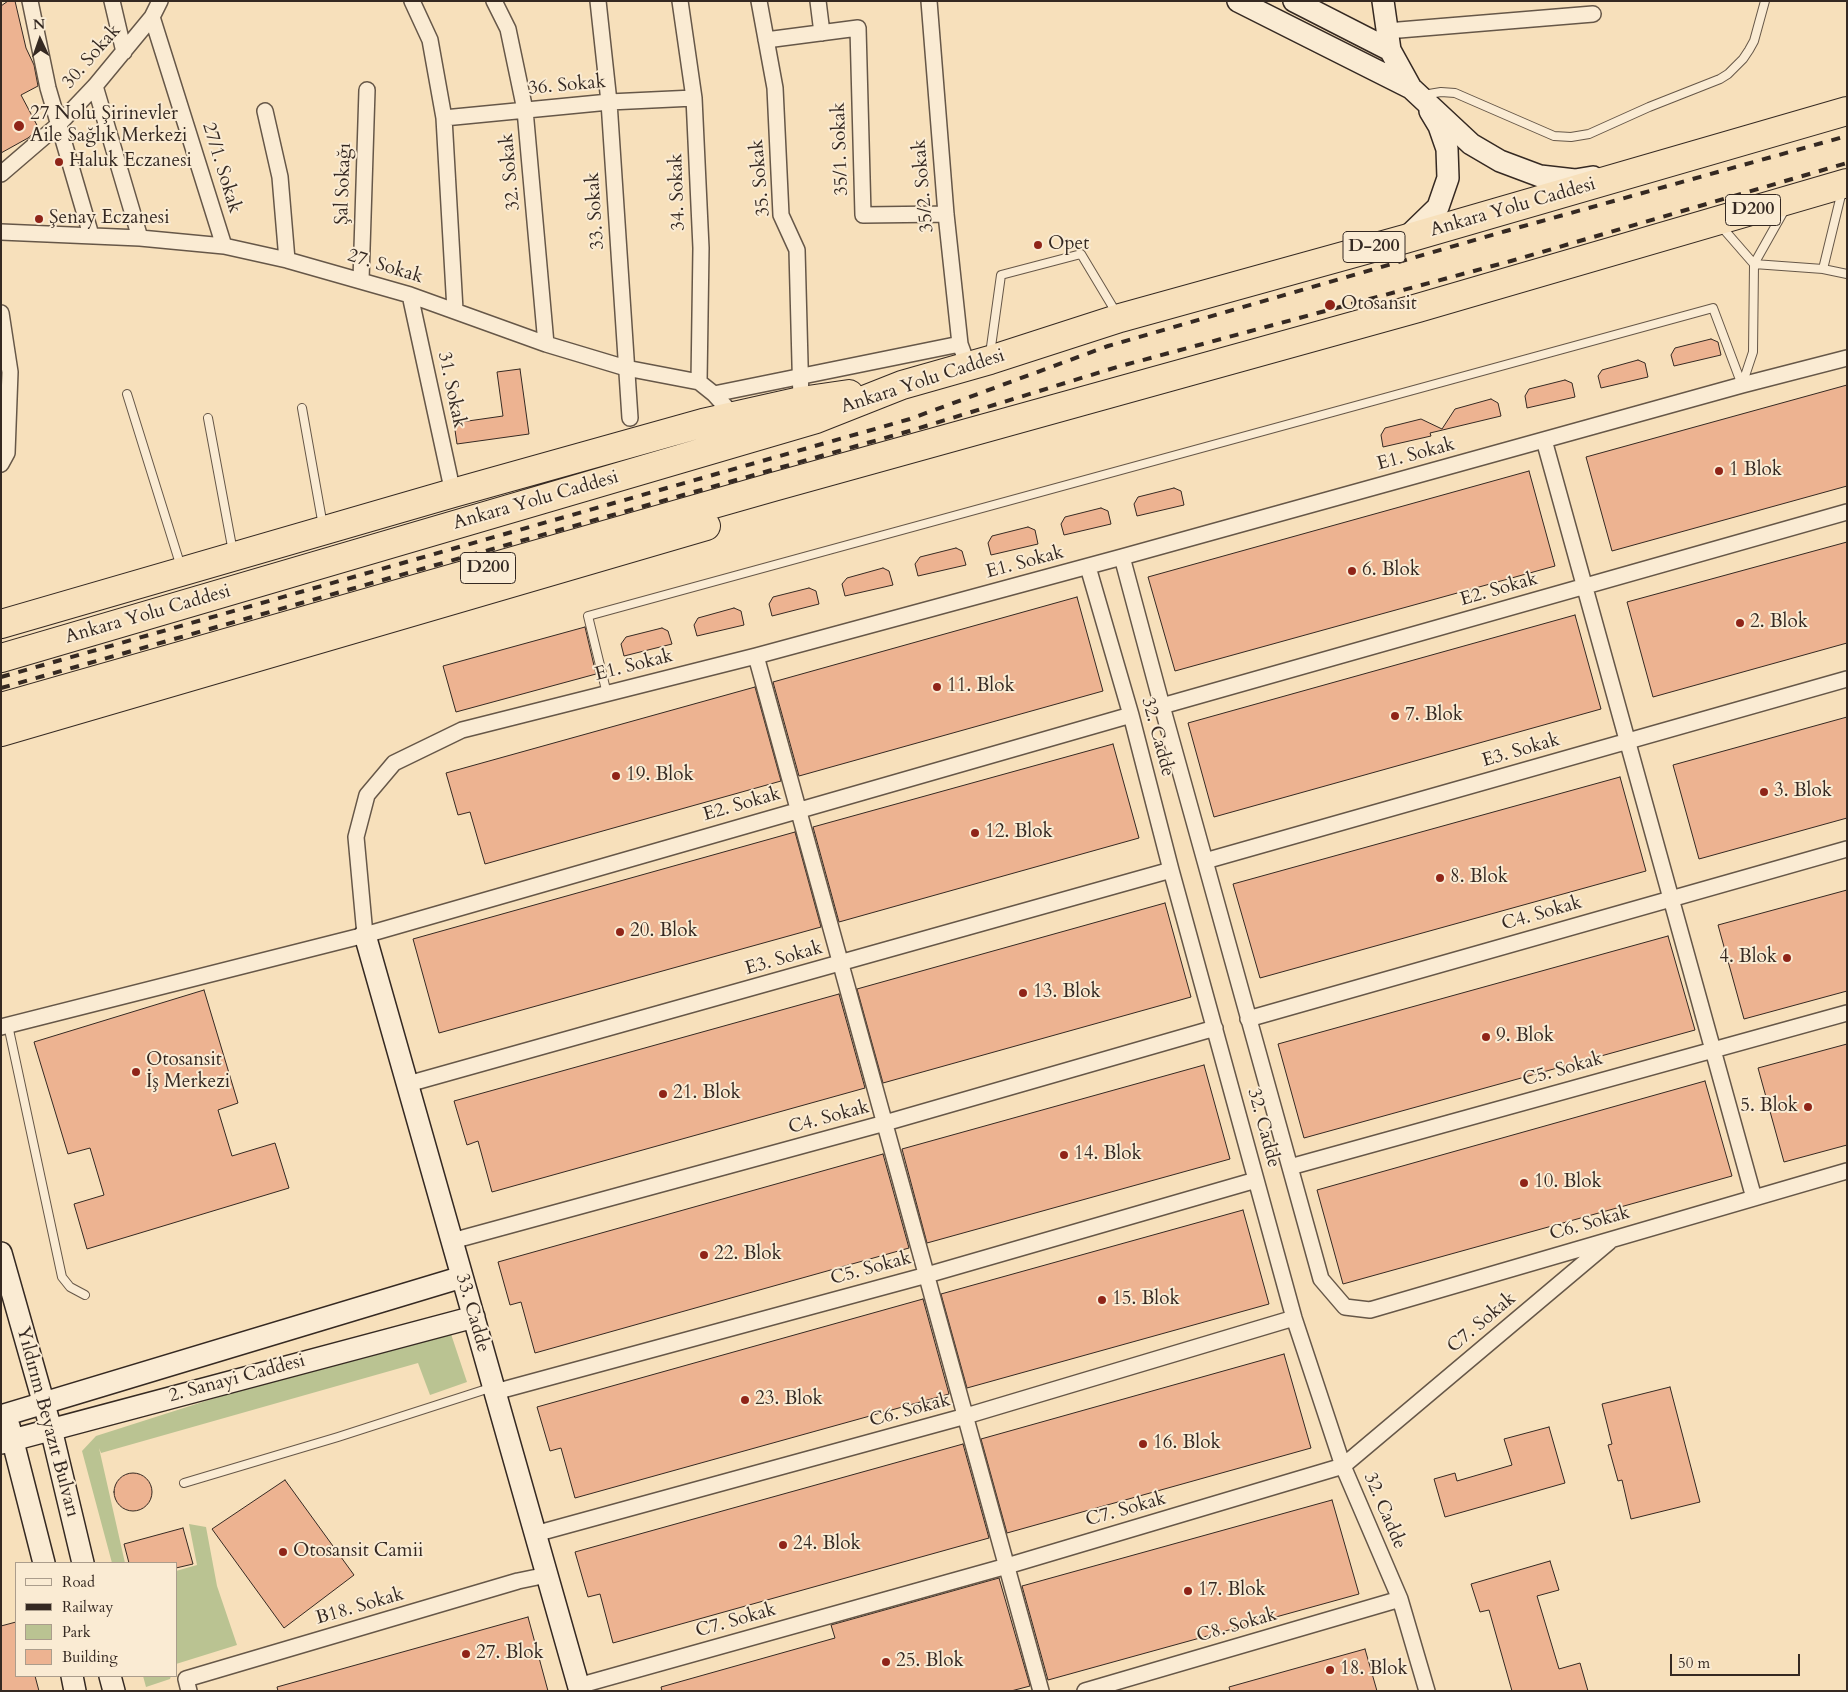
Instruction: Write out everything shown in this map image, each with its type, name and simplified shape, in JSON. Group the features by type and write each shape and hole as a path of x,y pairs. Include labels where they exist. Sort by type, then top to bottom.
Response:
{"highway":[{"name":"Ankara Yolu Caddesi","path":"1,658 816,419 973,356 1120,318 1405,239 1847,111"},
{"name":"D200","path":"1715,220 1845,184"},
{"path":"1,732 748,514 976,431 1418,308 1715,220"},
{"path":"1,624 453,493 734,416 802,389 902,385"},
{"name":"D200","path":"1,707 976,431"},
{"path":"1,605 73,603"},
{"path":"1,748 30,724"}],"main road":[{"path":"1238,1 1418,95 1471,144 1500,161 1540,176 1575,180 1660,166"},
{"path":"1294,1 1388,40"},
{"path":"1383,1 1388,40 1418,95 1439,126 1447,149 1448,178 1438,206 1405,239"},
{"name":"33. Cadde","path":"365,935 579,1688"},
{"name":"Yıldırım Beyazıt Bulvarı","path":"1,1253 51,1429 83,1562"},
{"name":"2. Sanayi Caddesi","path":"3,1411 43,1403 462,1276"},
{"name":"2. Sanayi Caddesi","path":"7,1441 474,1317"},
{"name":"Yıldırım Beyazıt Bulvarı","path":"3,1411 7,1441 44,1562"},
{"path":"72,1677 75,1691"},
{"path":"110,1677 114,1691"}],"street":[{"path":"30,1 58,124 91,235"},
{"path":"112,1 124,52"},
{"name":"30. Sokak","path":"1,174 58,124 95,86 152,17 160,1"},
{"path":"412,1 430,40 444,118 455,310"},
{"name":"32. Sokak","path":"494,1 508,29 525,110 546,344"},
{"name":"33. Sokak","path":"598,1 609,102 630,418"},
{"name":"34. Sokak","path":"680,1 694,98 701,248 700,382"},
{"name":"35. Sokak","path":"759,1 775,88 782,214 797,250 802,389"},
{"path":"766,40 822,32 818,1"},
{"name":"35/2. Sokak","path":"929,1 946,214 973,356"},
{"path":"1388,40 1593,14"},
{"name":"27/1. Sokak","path":"152,17 224,246"},
{"name":"35/1. Sokak","path":"822,32 858,28 863,215 946,214"},
{"path":"95,86 140,238"},
{"name":"Şal Sokağı","path":"361,280 367,90"},
{"name":"36. Sokak","path":"444,118 609,102 694,98"},
{"path":"265,111 280,177 287,260"},
{"name":"27. Sokak","path":"1,232 140,238 224,246 287,260 410,295 546,344 626,368 700,382 734,416"},
{"name":"31. Sokak","path":"410,295 453,493"},
{"path":"1,314 10,372 7,453 1,464"},
{"path":"714,394 802,389 973,356"},
{"name":"E1. Sokak","path":"365,935 356,837 368,794 394,763 462,730 756,656 1122,557 1742,385 1847,358"},
{"path":"1544,440 1754,1198"},
{"name":"E2. Sokak","path":"1162,706 1847,512"},
{"name":"32. Cadde","path":"1122,557 1321,1278 1345,1306"},
{"name":"32. Cadde","path":"1088,566 1131,715 1171,870 1294,1318 1343,1466 1400,1599 1427,1691"},
{"path":"756,656 1042,1691"},
{"name":"E3. Sokak","path":"1206,860 1847,679"},
{"name":"E2. Sokak","path":"5,1026 365,935 1131,715"},
{"name":"C4. Sokak","path":"1248,1019 1847,849"},
{"name":"E3. Sokak","path":"408,1084 1171,870"},
{"name":"C5. Sokak","path":"1290,1167 1847,1013"},
{"name":"C4. Sokak","path":"452,1241 885,1123 1215,1028"},
{"name":"C6. Sokak","path":"1345,1306 1370,1310 1847,1171"},
{"name":"C5. Sokak","path":"494,1390 927,1275 1256,1180"},
{"name":"C7. Sokak","path":"579,1688 1007,1566 1343,1466 1614,1238"},
{"name":"C6. Sokak","path":"535,1534 966,1416 1294,1318"},
{"name":"B18. Sokak","path":"187,1685 518,1581 547,1575"},
{"name":"C8. Sokak","path":"1085,1691 1400,1599"}],"lane":[{"path":"1418,95 1441,92 1456,93 1554,136 1571,137 1589,134 1728,74 1743,59 1754,41 1765,1"},
{"path":"1823,269 1845,184"},
{"path":"1742,385 1753,352 1754,264 1790,199"},
{"path":"1715,220 1754,264 1823,269 1847,274"},
{"path":"973,356 1001,275 1081,254 1120,318"},
{"path":"607,694 588,616 1713,308 1742,385"},
{"path":"126,394 182,571"},
{"path":"302,408 323,530"},
{"path":"208,418 234,556"},
{"path":"5,1026 62,1277 70,1287 85,1295"},
{"path":"184,1482 494,1390"}],"green space":[{"path":"450,1331 467,1382 430,1395 418,1363 101,1453 99,1448 125,1562 112,1562 82,1451 96,1436 237,1391"},
{"path":"189,1524 206,1527 217,1586 237,1645 178,1663 178,1570 197,1565"},
{"path":"143,1677 171,1677 170,1679 146,1687"}],"building":[{"path":"8,1 15,1 26,48 34,65 38,86 21,95 39,129 28,138 1,153 1,6"},
{"path":"1711,339 1718,342 1721,355 1674,366 1671,355 1675,348"},
{"path":"1638,360 1645,363 1648,377 1601,388 1598,376 1602,370"},
{"path":"520,369 529,434 457,444 454,423 503,416 497,372"},
{"path":"1565,380 1572,383 1575,397 1527,408 1525,396 1529,389"},
{"name":"1 Blok","path":"1847,385 1847,486 1612,551 1586,457"},
{"path":"1491,399 1498,403 1501,416 1430,433 1431,436 1383,447 1381,435 1385,428 1421,419 1442,429 1455,409"},
{"name":"6. Blok","path":"1529,471 1555,566 1175,671 1148,577"},
{"path":"1174,488 1181,491 1184,505 1137,516 1134,504 1138,497"},
{"path":"1101,508 1108,511 1111,524 1064,535 1061,524 1065,517"},
{"path":"1028,527 1035,530 1038,544 991,555 988,543 992,536"},
{"name":"2. Blok","path":"1847,542 1847,643 1653,697 1627,602"},
{"path":"956,548 962,551 966,565 918,576 915,564 920,557"},
{"path":"883,568 889,571 893,585 845,596 842,584 847,578"},
{"path":"809,588 816,591 819,604 772,616 769,604 773,597"},
{"name":"11. Blok","path":"1077,597 1103,691 799,776 773,682"},
{"path":"734,608 741,611 744,625 697,636 694,625 698,618"},
{"name":"7. Blok","path":"1575,615 1601,709 1214,817 1188,723"},
{"path":"585,627 596,674 456,712 443,666"},
{"path":"662,628 668,631 672,644 624,656 621,644 626,637"},
{"name":"19. Blok","path":"755,687 781,781 485,864 470,812 458,815 446,773"},
{"name":"3. Blok","path":"1847,717 1847,818 1699,859 1673,765"},
{"name":"12. Blok","path":"1113,744 1139,838 839,922 813,827"},
{"name":"8. Blok","path":"1620,777 1646,871 1260,978 1233,884"},
{"name":"20. Blok","path":"795,832 821,927 439,1033 413,939"},
{"name":"4. Blok","path":"1847,890 1847,991 1744,1019 1718,925"},
{"name":"13. Blok","path":"1165,903 1191,997 883,1083 857,989"},
{"name":"9. Blok","path":"1668,936 1695,1030 1304,1138 1278,1044"},
{"name":"Otosansit İş Merkezi","path":"204,990 238,1103 218,1110 232,1156 275,1143 289,1188 87,1249 74,1204 104,1195 90,1148 68,1154 34,1042"},
{"name":"21. Blok","path":"839,994 865,1088 492,1192 478,1141 467,1145 454,1101"},
{"name":"5. Blok","path":"1847,1044 1847,1145 1784,1162 1758,1068"},
{"name":"14. Blok","path":"1204,1065 1230,1159 927,1243 902,1149"},
{"name":"10. Blok","path":"1705,1081 1732,1176 1343,1284 1317,1190"},
{"name":"22. Blok","path":"883,1154 909,1248 535,1353 521,1302 510,1305 498,1262"},
{"name":"15. Blok","path":"1243,1210 1269,1304 967,1388 941,1294"},
{"name":"23. Blok","path":"923,1299 949,1394 575,1498 561,1448 550,1451 537,1407"},
{"name":"16. Blok","path":"1284,1354 1311,1448 1007,1533 981,1439"},
{"path":"1670,1387 1700,1502 1631,1519 1622,1480 1618,1481 1608,1445 1612,1444 1602,1404"},
{"path":"1549,1427 1565,1483 1445,1517 1434,1479 1455,1473 1457,1481 1512,1465 1504,1439"},
{"name":"24. Blok","path":"963,1444 989,1538 613,1643 600,1594 588,1597 575,1552"},
{"path":"133,1473 140,1474 146,1479 151,1485 151,1499 146,1505 140,1510 133,1511 126,1510 120,1505 115,1499 114,1492 115,1485 120,1479 126,1474"},
{"name":"Otosansit Camii","path":"285,1480 354,1575 284,1628 212,1529"},
{"name":"17. Blok","path":"1332,1500 1359,1594 1048,1680 1022,1586"},
{"path":"183,1528 193,1564 178,1568 178,1562 129,1562 124,1544"},
{"path":"1550,1561 1559,1590 1537,1596 1559,1669 1580,1663 1588,1691 1512,1691 1489,1610 1480,1612 1471,1584"},
{"name":"25. Blok","path":"999,1578 1030,1686 1011,1691 662,1691 661,1687 835,1638 831,1625"},
{"name":"27. Blok","path":"528,1617 548,1691 278,1691 277,1687"},
{"path":"15,1622 15,1677 35,1677 39,1691 1,1691 1,1626"},
{"name":"18. Blok","path":"1365,1649 1377,1691 1230,1691 1229,1687"}],"railway":[{"path":"1,677 910,419 1108,346 1506,231 1847,136"},
{"path":"1,688 913,430 1117,367 1511,261 1847,163"}],"place":[{"name":"27 Nolu Şirinevler Aile Sağlık Merkezi","path":"19,126"},
{"name":"Haluk Eczanesi","path":"59,162"},
{"name":"Şenay Eczanesi","path":"39,219"},
{"name":"Opet","path":"1038,245"},
{"name":"Otosansit","path":"1330,305"},
{"name":"1 Blok","path":"1719,471"},
{"name":"6. Blok","path":"1352,571"},
{"name":"2. Blok","path":"1740,623"},
{"name":"11. Blok","path":"937,687"},
{"name":"7. Blok","path":"1395,716"},
{"name":"19. Blok","path":"616,776"},
{"name":"3. Blok","path":"1764,792"},
{"name":"12. Blok","path":"975,833"},
{"name":"8. Blok","path":"1440,878"},
{"name":"20. Blok","path":"620,932"},
{"name":"4. Blok","path":"1787,958"},
{"name":"13. Blok","path":"1023,993"},
{"name":"9. Blok","path":"1486,1037"},
{"name":"Otosansit İş Merkezi","path":"136,1072"},
{"name":"21. Blok","path":"663,1094"},
{"name":"5. Blok","path":"1808,1107"},
{"name":"14. Blok","path":"1064,1155"},
{"name":"10. Blok","path":"1524,1183"},
{"name":"22. Blok","path":"704,1255"},
{"name":"15. Blok","path":"1102,1300"},
{"name":"23. Blok","path":"745,1400"},
{"name":"16. Blok","path":"1143,1444"},
{"name":"24. Blok","path":"783,1545"},
{"name":"Otosansit Camii","path":"283,1552"},
{"name":"17. Blok","path":"1188,1591"},
{"name":"27. Blok","path":"466,1654"},
{"name":"25. Blok","path":"886,1662"},
{"name":"18. Blok","path":"1330,1670"}]}
